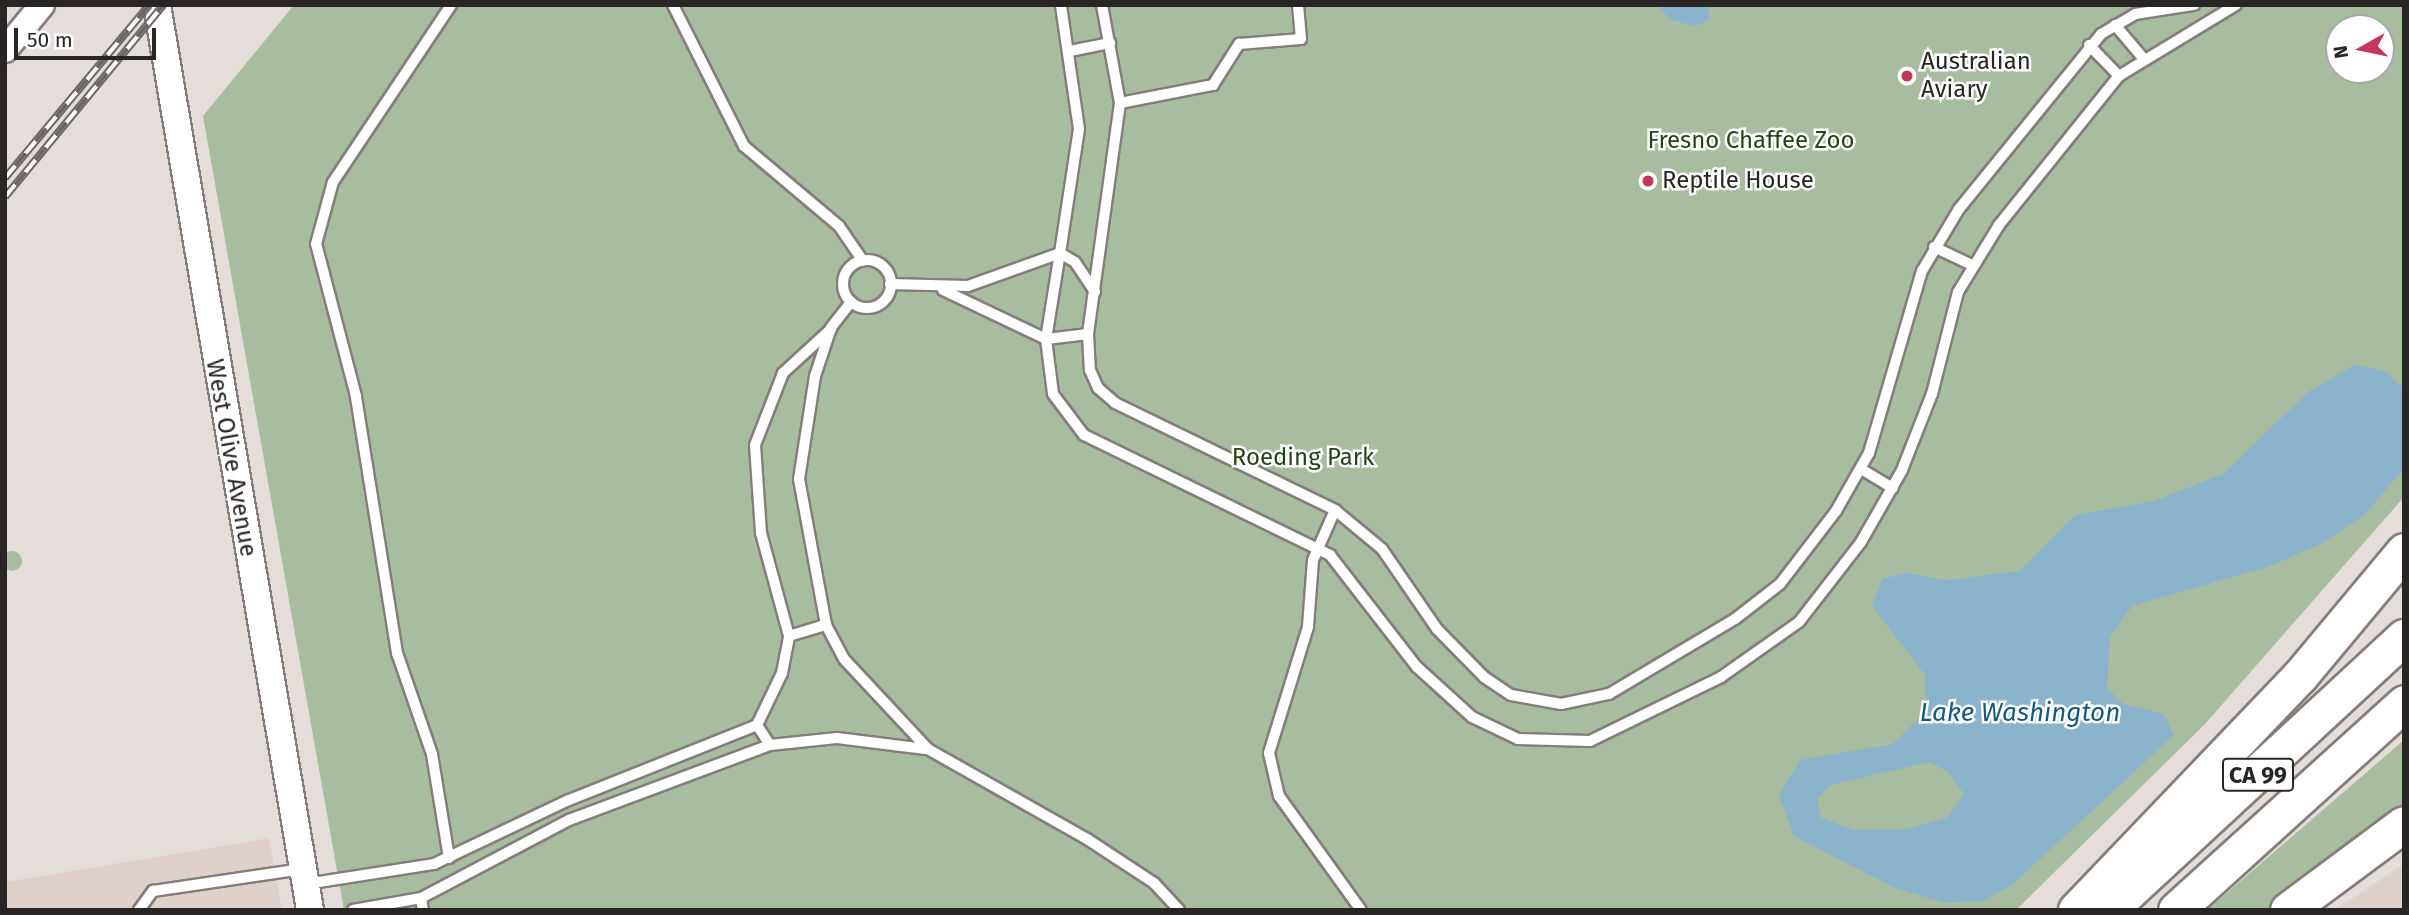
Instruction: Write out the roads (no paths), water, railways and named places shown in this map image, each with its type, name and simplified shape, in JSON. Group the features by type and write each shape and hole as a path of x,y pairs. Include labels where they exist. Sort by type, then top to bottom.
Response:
{"highway":[{"path":"2076,910 2299,677 2404,551"},
{"name":"CA 99","path":"2109,910 2404,637"},
{"name":"CA 99","path":"2176,910 2404,703"},
{"path":"2288,910 2404,824"}],"main road":[{"name":"West Olive Avenue","path":"157,5 306,888"}],"street":[{"path":"5,50 42,5"}],"lane":[{"path":"449,858 432,754 397,653 356,396 316,244 333,182 451,5"},
{"path":"673,5 744,146 839,226 863,261 884,269 890,284 880,304 866,308 851,302 843,289 845,274 863,261"},
{"path":"1060,5 1070,51 1079,129 1046,339 1053,394 1064,417 1084,435 1317,548 1352,577 1447,698 1502,734 1571,745 1635,723 1781,639 1817,601 1893,488 1918,436 1950,317 1972,265 2119,76 2143,58 2236,5"},
{"path":"1102,5 1120,103 1088,334 1090,370 1106,397 1335,510 1382,549 1437,629 1484,677 1533,701 1580,703 1609,694 1759,604 1809,549 1861,469 1888,404 1922,271 1934,247 2089,45 2115,25 2155,9 2194,5"},
{"path":"1120,103 1213,85 1239,44 1301,40 1298,5"},
{"path":"2115,25 2143,58"},
{"path":"1070,51 1110,43"},
{"path":"2089,45 2119,76"},
{"path":"1934,247 1972,265"},
{"path":"890,284 943,290 990,281 1060,253"},
{"path":"1060,253 1075,262 1095,292"},
{"path":"943,290 1046,339 1088,334"},
{"path":"139,910 153,891 306,888 449,858 569,800 757,725 782,673 789,636 757,513 755,445 783,373 831,328 851,302"},
{"path":"831,328 806,412 799,466 804,527 826,625 868,690 928,749 1087,839 1154,883 1179,910"},
{"path":"1861,469 1893,488"},
{"path":"1335,510 1317,548 1308,627 1272,729 1270,775 1361,910"},
{"path":"789,636 826,625"},
{"path":"757,725 770,745"},
{"path":"353,910 421,898 569,820 770,745 863,738 928,749"},
{"path":"421,898 423,910"}],"water":[{"path":"1657,5 1709,5 1709,20 1695,26 1671,20"},
{"name":"Lake Washington","path":"2354,365 2385,371 2404,389 2404,469 2364,515 2323,543 2267,567 2132,606 2110,636 2107,688 2123,704 2163,714 2174,735 2012,885 1983,901 1945,903 1895,888 1794,836 1779,795 1800,760 1893,744 1926,711 1925,675 1872,606 1882,579 1907,573 1946,580 2020,571 2075,515 2154,501 2223,474 2308,392","holes":["1930,762 1948,772 1964,794 1948,817 1908,829 1854,830 1821,818 1817,800 1830,785"]}],"railway":[{"path":"5,178 149,5"},
{"path":"5,197 163,5"}],"place":[{"name":"Australian Aviary","path":"1907,76"},
{"name":"Reptile House","path":"1648,181"}],"park label":[{"name":"Fresno Chaffee Zoo","path":"1751,141"},
{"name":"Roeding Park","path":"1303,458"}]}
